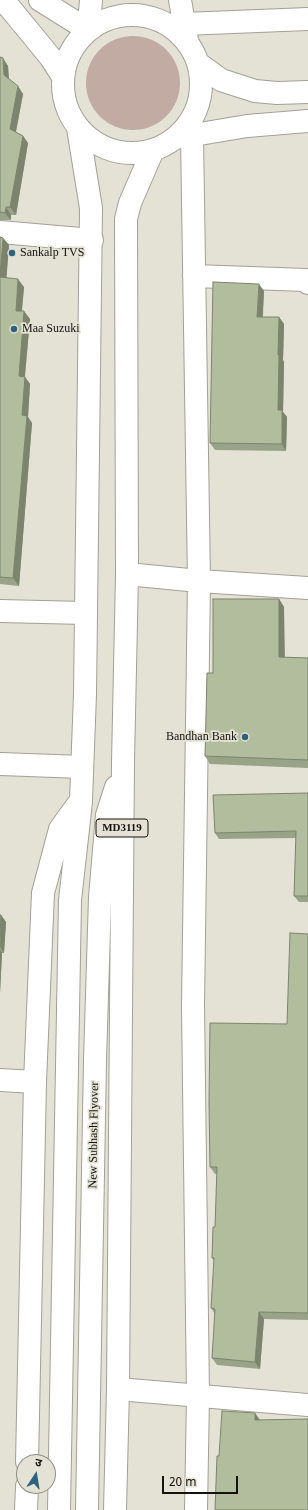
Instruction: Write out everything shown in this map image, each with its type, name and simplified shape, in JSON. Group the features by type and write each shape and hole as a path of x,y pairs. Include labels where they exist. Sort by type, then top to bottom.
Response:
{"main road":[{"path":"2,0 47,53 63,76"},
{"path":"40,0 90,29"},
{"path":"90,29 91,0"},
{"path":"180,0 186,32 199,64 202,91 194,117 184,137 194,276 200,581 193,1006 198,1396 196,1510"},
{"path":"59,1510 70,900 81,800 85,694 85,613 92,240 91,208 78,128 65,103 63,76 71,51 75,44 90,29 112,17 149,17 186,32 308,19"},
{"path":"199,64 221,80 255,91 277,93 308,92"},
{"path":"78,128 99,145 125,153 153,150 184,137 247,126 308,121"},
{"name":"MD3119","path":"115,1510 118,1389 123,762 127,574 126,218 130,203 153,150"},
{"path":"0,232 92,240"},
{"path":"194,276 306,280 308,283"},
{"path":"127,574 200,581 308,588"},
{"path":"0,611 85,613"},
{"name":"New Subhash Flyover","path":"87,1510 95,1068 100,897 107,815 123,762"},
{"path":"0,764 82,767"},
{"path":"27,1454 35,1082 43,893 60,829 81,800"},
{"path":"0,1080 35,1082"},
{"path":"118,1389 308,1405"},
{"path":"26,1510 27,1494"}],"shaded area":[{"path":"133,36 151,39 166,50 177,65 180,83 177,101 166,116 151,127 133,130 115,127 100,116 89,101 86,83 89,65 100,50 115,39"}],"building":[{"path":"0,57 3,58 4,75 18,86 10,129 23,136 10,207 6,207 5,213 0,212"},
{"path":"0,237 3,238 0,277"},
{"path":"0,277 18,279 16,311 24,311 19,376 25,377 22,415 27,416 13,578 0,577"},
{"path":"213,282 259,284 257,317 279,317 278,410 282,410 282,444 210,443"},
{"path":"213,599 279,599 279,657 308,658 308,760 205,756 207,673 213,673"},
{"path":"308,793 308,896 294,896 296,831 215,833 213,795"},
{"path":"0,915 1,915 0,937"},
{"path":"290,933 308,934 308,1313 259,1312 255,1362 212,1358 215,1309 211,1308 214,1258 212,1258 213,1227 215,1227 217,1167 210,1167 210,1023 287,1024"},
{"path":"222,1411 255,1413 255,1420 308,1419 308,1510 215,1510 217,1456 219,1456"}],"place":[{"name":"Sankalp TVS","path":"12,253"},
{"name":"Maa Suzuki","path":"14,329"},
{"name":"Bandhan Bank","path":"245,737"}]}
